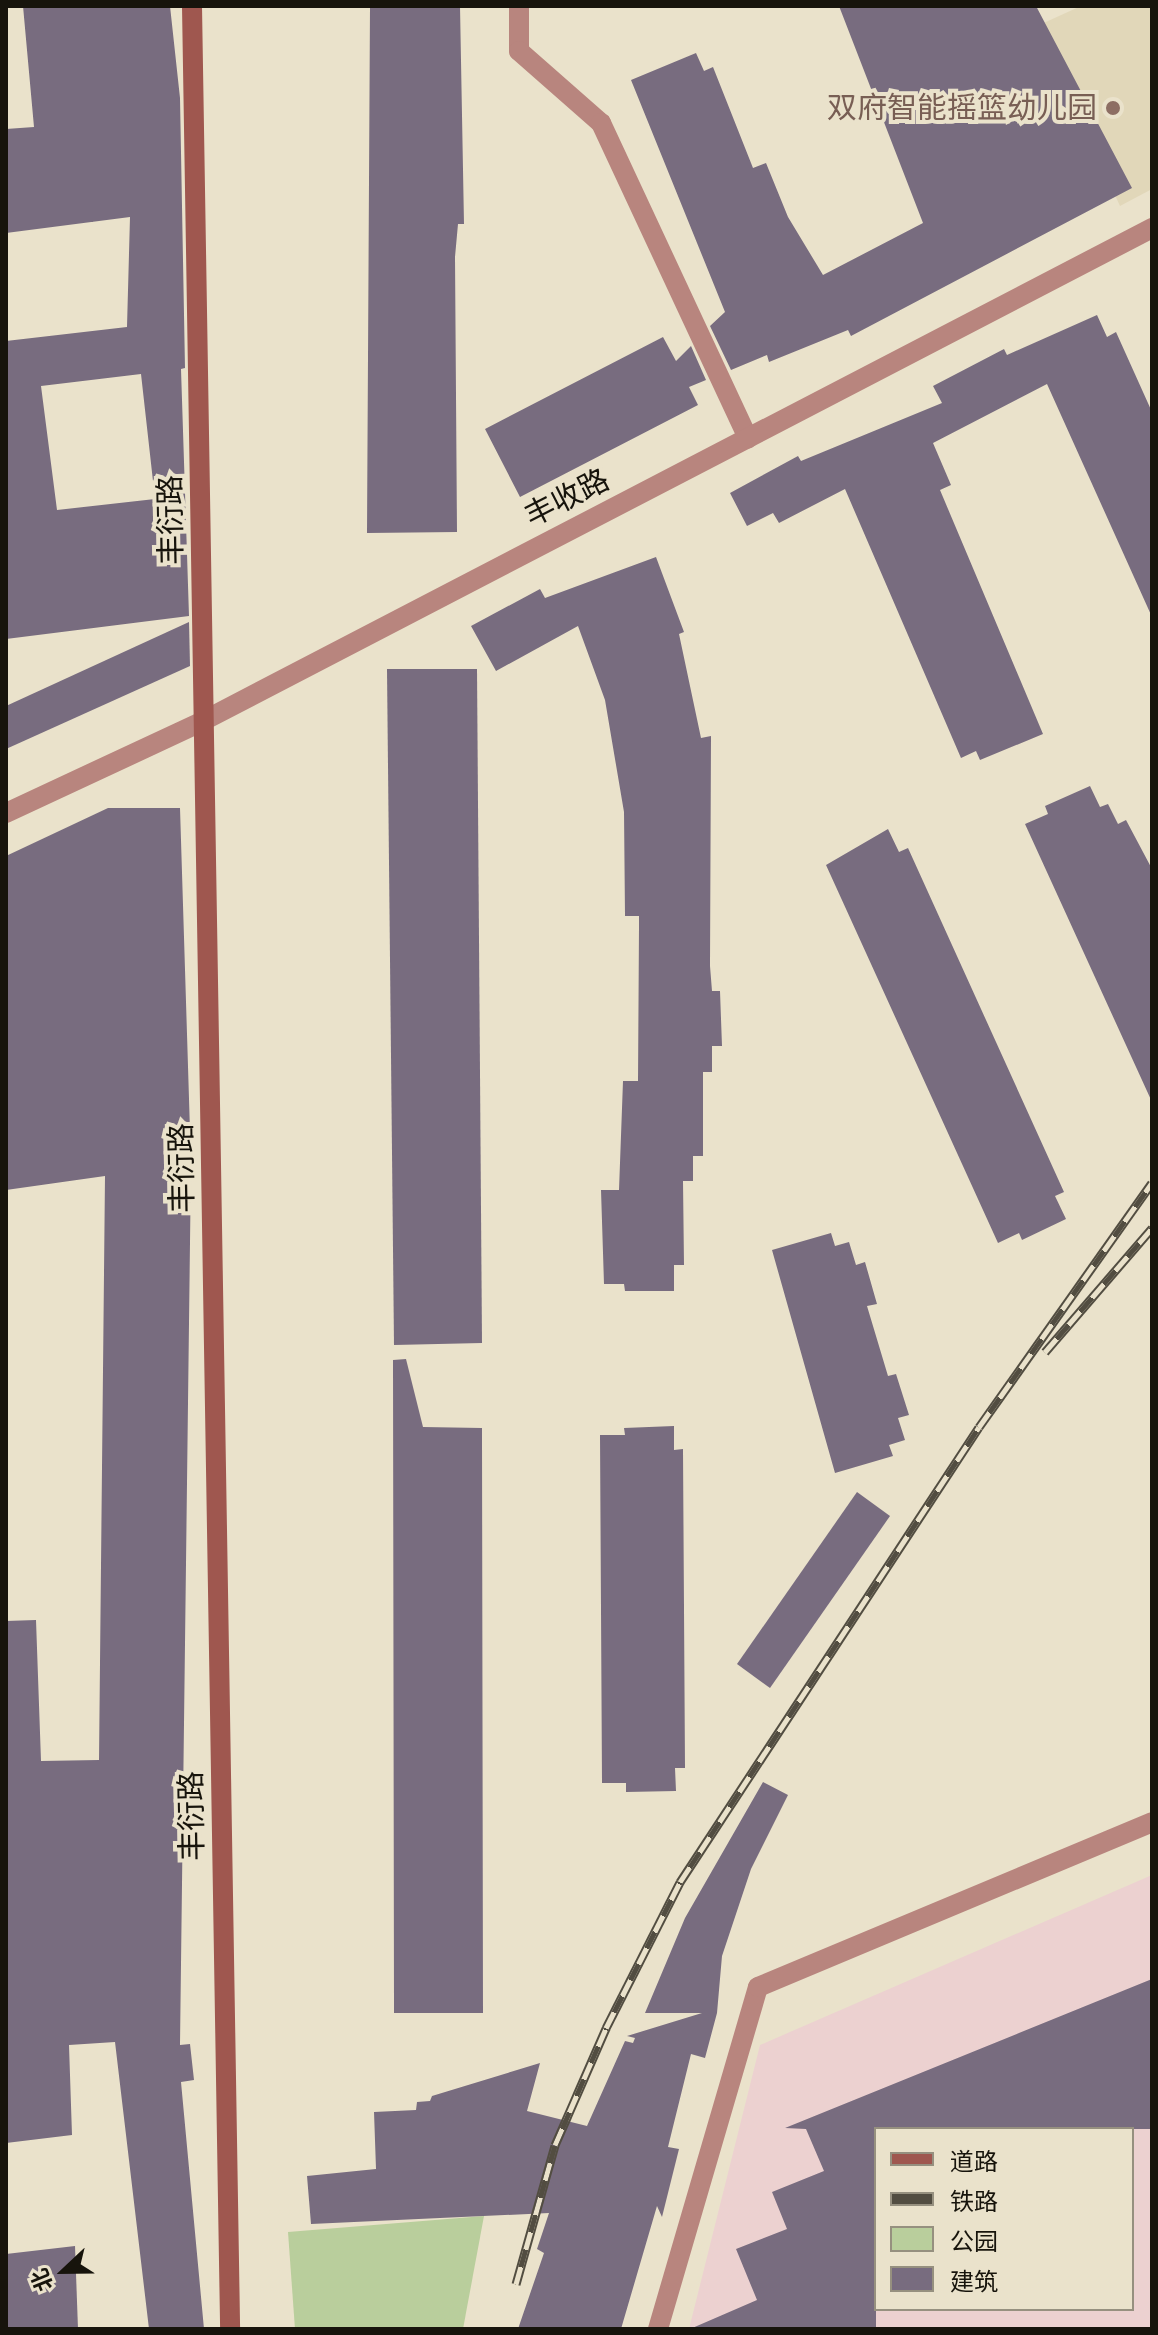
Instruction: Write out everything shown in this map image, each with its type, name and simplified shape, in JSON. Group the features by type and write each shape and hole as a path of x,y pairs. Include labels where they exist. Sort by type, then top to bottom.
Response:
{"street":[{"name":"丰衍路","path":"192,6 230,2329"},
{"path":"519,6 519,51 601,123 748,438"},
{"name":"丰收路","path":"6,813 205,720 1152,228"},
{"path":"658,2329 758,1987 1152,1822"}],"shaded area":[{"name":"双府智能摇篮幼儿园","path":"1081,6 1152,6 1152,189 1120,206 1037,26"},
{"path":"1152,1875 1152,2329 689,2329 760,2045"}],"green space":[{"path":"484,2216 463,2329 295,2329 288,2232"}],"building":[{"path":"23,6 170,6 180,98 185,368 181,369 189,616 6,639 6,341 127,327 130,217 6,233 6,129 34,127","holes":["141,374 155,499 57,510 41,386"]},
{"path":"370,6 460,6 464,224 458,224 455,257 457,532 367,533"},
{"path":"839,6 1036,6 1132,188 851,336 848,330 769,362 767,355 731,370 710,326 725,312 631,80 696,53 704,71 713,67 753,168 766,163 788,217 823,275 923,223"},
{"path":"1097,315 1107,337 1116,332 1152,412 1152,617 1047,384 933,443 951,485 940,490 1043,734 980,760 976,751 961,758 845,489 779,523 773,513 747,526 730,493 798,456 801,461 942,403 933,386 1004,349 1007,355"},
{"path":"663,337 676,361 691,346 706,380 689,387 698,405 520,497 485,429"},
{"path":"656,557 684,632 679,634 701,738 711,736 710,966 712,991 720,991 722,1046 712,1046 712,1072 703,1072 703,1156 693,1156 693,1181 683,1181 684,1265 674,1265 674,1291 625,1291 624,1284 604,1284 601,1190 619,1190 623,1081 638,1081 639,916 625,916 624,812 605,700 578,626 496,671 471,626 540,589 545,598"},
{"path":"189,622 190,666 6,749 6,706"},
{"path":"387,669 477,669 482,1343 394,1345"},
{"path":"1090,786 1100,807 1108,804 1118,824 1126,820 1152,869 1152,1102 1025,824 1048,814 1045,806"},
{"path":"108,808 180,808 191,1163 180,2045 190,2044 194,2080 181,2082 204,2329 149,2329 115,2042 69,2045 72,2135 6,2143 6,1621 36,1620 41,1761 99,1760 105,1176 6,1190 6,856"},
{"path":"888,829 899,852 908,848 1064,1192 1055,1196 1066,1219 1022,1240 1019,1233 998,1243 826,865"},
{"path":"831,1233 835,1246 849,1242 856,1265 865,1262 877,1304 867,1306 888,1376 896,1374 909,1415 898,1418 905,1440 889,1445 893,1456 835,1473 772,1250"},
{"path":"406,1359 423,1427 482,1428 483,2013 394,2013 393,1360"},
{"path":"674,1426 674,1450 683,1449 685,1768 675,1768 676,1791 626,1792 626,1783 602,1783 600,1435 625,1435 624,1428"},
{"path":"857,1492 890,1516 770,1688 737,1664"},
{"path":"763,1782 788,1795 751,1869 722,1956 717,2013 705,2058 691,2054 668,2147 679,2149 662,2217 657,2206 621,2329 518,2329 544,2253 537,2249 549,2213 311,2224 307,2176 376,2169 374,2112 416,2110 417,2102 430,2101 432,2096 540,2063 527,2111 587,2126 625,2041 633,2043 635,2038 627,2036 702,2013 645,2013 685,1918"},
{"path":"1152,1979 1152,2129 874,2127 876,2329 690,2329 757,2300 736,2249 787,2229 772,2192 824,2171 806,2129 785,2128"},
{"path":"75,2246 78,2329 6,2329 6,2254"}],"railway":[{"path":"516,2284 555,2145 606,2028 680,1882 979,1427 1152,1183"},
{"path":"1045,1352 1152,1228"}],"place":[{"name":"双府智能摇篮幼儿园","path":"1113,108"}]}
